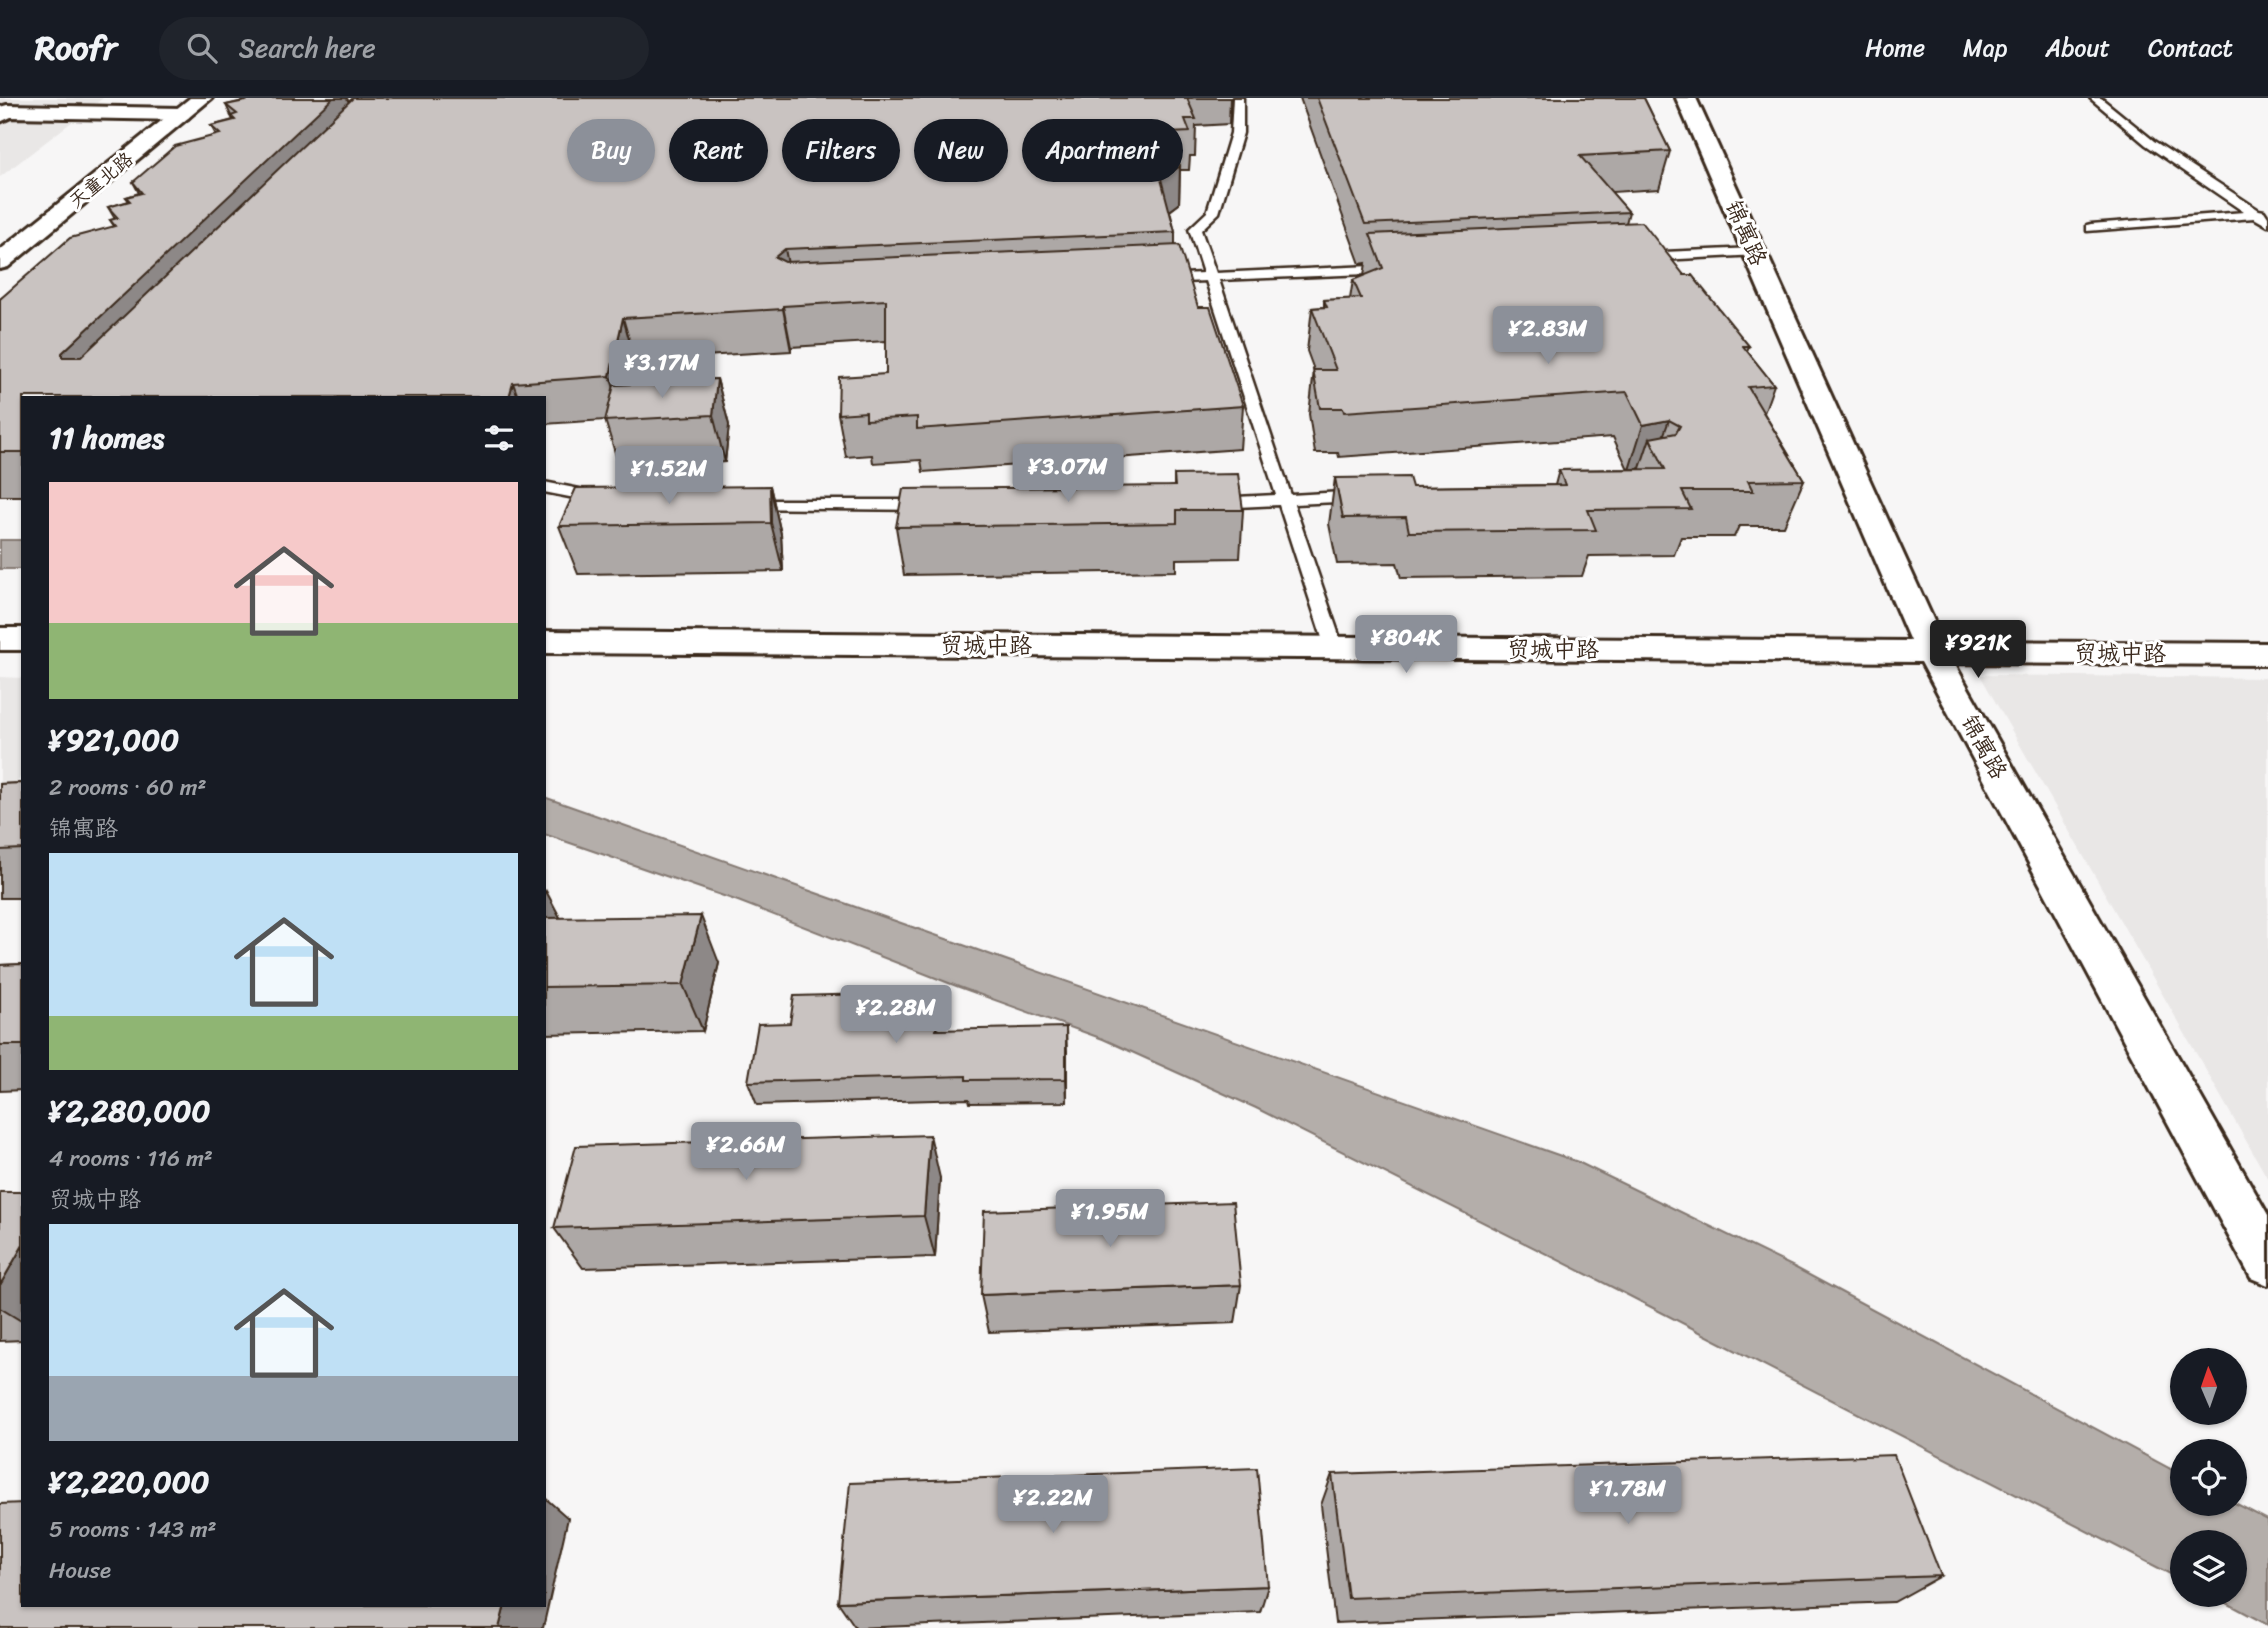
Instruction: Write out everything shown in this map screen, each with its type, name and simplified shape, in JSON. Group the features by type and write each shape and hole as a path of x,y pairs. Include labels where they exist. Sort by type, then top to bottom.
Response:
{"main road":[{"name":"天童北路","path":"0,262 175,106 202,98"},
{"name":"锦寓路","path":"1686,98 1931,651 2268,1262"},
{"path":"129,131 151,114 175,106"},
{"path":"0,116 7,111 151,114"},
{"path":"0,639 21,639"},
{"name":"贸城中路","path":"546,642 2268,654"}],"lane":[{"path":"1238,98 1237,133 1213,213 1195,229 1334,647"},
{"path":"2095,98 2150,143 2262,214 2268,222"},
{"path":"2091,228 2262,214"},
{"path":"1628,258 1754,252"},
{"path":"1154,279 1405,268"},
{"path":"546,487 612,500"},
{"path":"1196,504 1380,494"},
{"path":"732,505 951,505"}],"shaded area":[{"path":"0,98 103,98 0,177"},
{"path":"0,540 21,540 21,569 0,569"},
{"path":"1980,675 2268,678 2268,1179"},
{"path":"0,677 21,678 21,777 0,804"},
{"path":"546,798 1578,1162 1796,1268 2170,1469 2170,1516 2247,1516 2247,1509 2268,1520 2268,1625 2234,1607 2247,1607 2247,1530 2170,1530 2170,1574 1616,1289 1256,1108 1103,1039 959,987 738,901 546,835"}],"building":[{"path":"243,98 333,98 62,353 62,357 81,357 353,98 1187,98 1196,119 1185,119 1190,132 1183,132 1183,119 1022,119 1022,182 1162,182 1175,232 785,249 775,257 785,262 1179,245 1198,307 1210,307 1243,406 917,429 917,417 866,420 866,412 838,414 839,377 886,374 886,300 623,318 610,376 513,383 509,396 21,396 21,452 0,452 0,299 70,238 115,226 110,220 118,218 108,207 130,201 126,197 142,193 133,182 175,146 220,134 211,126 235,120 231,116 237,114 226,105 246,101"},
{"path":"1317,98 1644,98 1670,151 1580,156 1629,212 1365,224"},
{"path":"1642,222 1684,275 1692,275 1749,346 1743,346 1774,385 1748,387 1804,480 1748,481 1753,491 1682,491 1691,509 1588,510 1596,530 1409,532 1406,517 1343,518 1335,478 1409,477 1412,487 1565,485 1559,470 1665,469 1650,438 1676,433 1680,426 1669,420 1643,425 1627,392 1344,412 1343,408 1320,408 1313,370 1336,370 1312,308 1327,307 1324,300 1361,298 1353,280 1383,268 1370,234"},
{"path":"717,379 713,415 605,421 614,385"},
{"path":"1238,474 1243,510 1177,510 1177,523 896,527 903,489 1175,486 1174,475"},
{"path":"770,486 771,523 559,526 576,488"},
{"path":"21,783 21,849 0,850 0,784"},
{"path":"701,916 683,985 546,987 546,918"},
{"path":"21,964 21,1045 0,1045 0,965"},
{"path":"908,993 906,1021 937,1020 936,1030 1066,1027 1066,1079 966,1080 966,1076 748,1082 758,1024 790,1023 794,996"},
{"path":"930,1135 924,1216 554,1228 576,1146"},
{"path":"0,1192 21,1192 21,1248 0,1285"},
{"path":"1233,1202 1241,1285 981,1295 984,1211"},
{"path":"1894,1455 1941,1576 1348,1598 1332,1474"},
{"path":"1257,1468 1268,1586 838,1602 850,1483"},
{"path":"21,1503 21,1607 504,1607 499,1628 0,1628 0,1504"}]}
